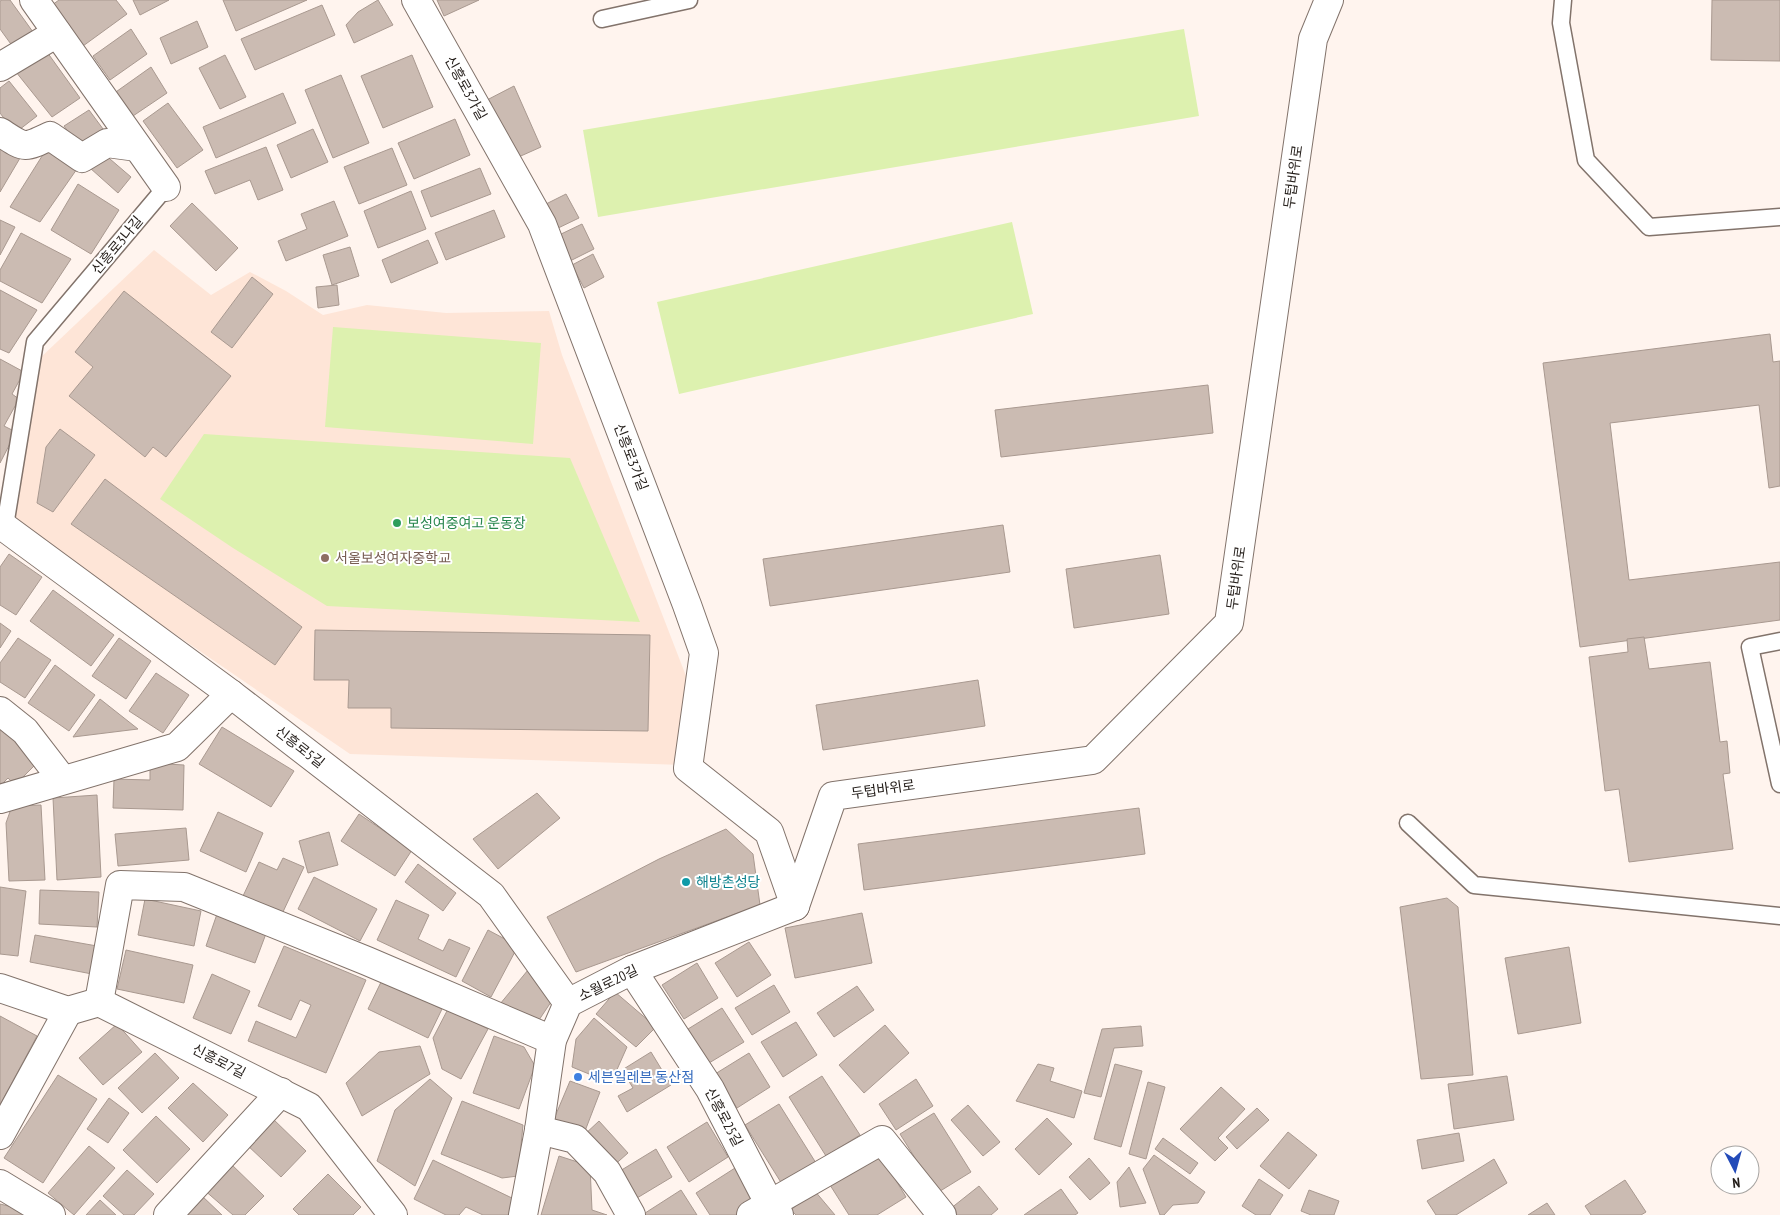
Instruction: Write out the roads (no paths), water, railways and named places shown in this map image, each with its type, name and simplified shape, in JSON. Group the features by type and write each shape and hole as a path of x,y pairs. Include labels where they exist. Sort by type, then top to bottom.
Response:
{"street":[{"name":"신흥로3나길","path":"34,0 166,188"},
{"name":"신흥로3가길","path":"416,0 542,224 690,613 704,653 688,768 769,832 795,906"},
{"name":"두텁바위로","path":"795,906 833,796 1093,760 1229,622 1313,39 1329,0"},
{"path":"0,67 57,33"},
{"path":"0,132 20,145 28,146 50,136 82,158 107,144 137,147"},
{"name":"신흥로5길","path":"3,522 231,694 491,895 568,1003"},
{"path":"0,799 62,779 177,747 231,694"},
{"path":"0,711 25,731 62,779"},
{"path":"0,988 68,1012 99,1002 120,885 184,887 367,961 552,1040"},
{"name":"소월로20길","path":"523,1215 539,1130 552,1040 568,1003 632,970 795,906"},
{"name":"신흥로25길","path":"632,970 710,1089 766,1211"},
{"name":"신흥로7길","path":"99,1002 309,1107 382,1211"},
{"path":"0,1135 68,1012"},
{"path":"168,1215 281,1092"},
{"path":"539,1130 575,1139 607,1172 631,1215"},
{"path":"766,1211 882,1140 942,1215"},
{"path":"0,1184 51,1215"}],"lane":[{"path":"602,19 689,0"},
{"path":"1563,0 1561,23 1586,160 1649,227 1780,217"},
{"name":"신흥로3나길","path":"3,522 20,445 35,342 166,188"},
{"path":"1780,641 1750,647 1780,784"},
{"path":"1408,824 1474,885 1780,916"}],"place":[{"name":"보성여중여고 운동장","path":"397,523"},
{"name":"서울보성여자중학교","path":"325,558"},
{"name":"해방촌성당","path":"686,882"},
{"name":"세븐일레븐 동산점","path":"578,1077"}]}
